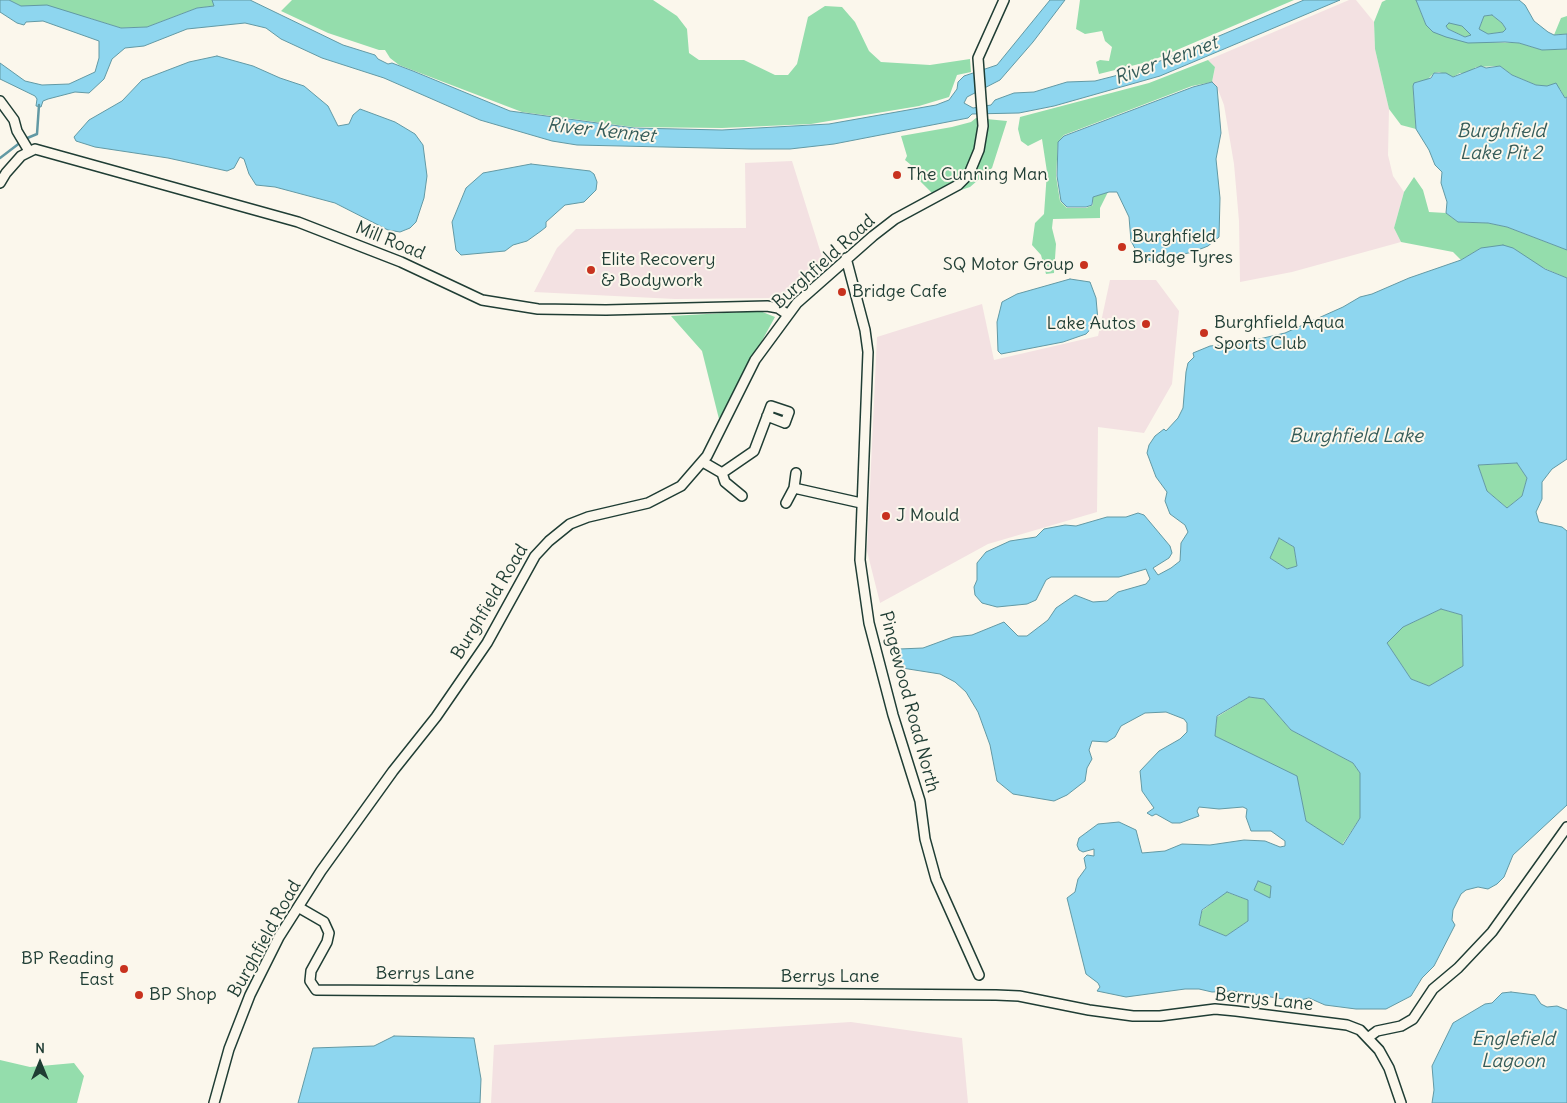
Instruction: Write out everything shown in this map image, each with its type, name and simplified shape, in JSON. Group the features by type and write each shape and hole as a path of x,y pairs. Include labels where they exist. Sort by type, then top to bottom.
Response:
{"street":[{"name":"Burghfield Road","path":"214,1103 229,1049 250,995 298,907 321,871 393,771 436,716 479,654 535,556 559,532 580,520 648,503 664,497 681,486 703,462 755,360 787,314 846,258 895,220 964,179 975,162 982,126 978,66 979,52 1004,0"},
{"path":"0,101 14,120 19,135 29,151 21,156 6,172 0,183"},
{"name":"Mill Road","path":"29,151 35,149 298,222 401,262 482,300 548,309 606,310 768,306 778,308 787,314"},
{"name":"Pingewood Road North","path":"846,258 865,330 868,352 860,560 869,623 881,672 920,801 925,840 936,879 963,934 975,971"},
{"path":"722,473 754,451 767,416"},
{"path":"703,462 722,473 726,482 742,496"},
{"path":"786,502 794,488 796,473"},
{"path":"794,488 861,503"},
{"path":"1369,1037 1377,1031 1401,1026 1413,1019 1433,989 1458,968 1492,932 1567,827"},
{"name":"Berrys Lane","path":"298,907 324,922 329,933 327,942 311,971 310,981 313,987 320,991 996,995 1018,996 1089,1010 1133,1016 1160,1016 1215,1009 1236,1011 1347,1025 1360,1030 1369,1037 1389,1068 1401,1103"}],"shaded area":[{"path":"1349,0 1356,0 1374,22 1375,49 1389,109 1388,155 1393,176 1404,192 1394,228 1401,242 1292,272 1240,282 1239,221 1234,164 1224,105 1217,87 1212,82 1215,67 1208,60"},
{"path":"792,161 823,260 780,298 675,299 534,292 557,248 576,229 746,228 745,163"},
{"path":"1110,280 1156,280 1179,311 1172,384 1144,433 1098,427 1097,512 988,544 880,603 867,551 877,337 982,304 994,360 1098,336"},
{"path":"851,1022 962,1038 968,1103 491,1103 494,1045"}],"green space":[{"path":"9,0 212,0 215,4 214,6 197,8 147,27 121,28 89,18 21,6"},
{"path":"292,0 653,0 677,16 687,29 689,53 699,60 744,60 775,75 788,75 797,64 808,17 825,6 842,7 855,22 869,51 881,62 930,65 970,59 971,72 957,75 949,97 919,106 811,124 722,128 632,127 522,112 399,65 390,58 385,50 379,50 328,33 281,11"},
{"path":"1080,0 1294,0 1151,61 1099,74 1096,62 1100,60 1109,61 1112,47 1105,41 1102,31 1085,34 1076,29"},
{"path":"1386,0 1416,0 1426,25 1481,42 1519,43 1542,50 1567,49 1567,97 1565,98 1560,89 1536,85 1512,75 1500,66 1476,67 1468,73 1460,73 1453,77 1439,72 1434,73 1427,80 1417,82 1413,86 1416,129 1401,125 1389,109 1375,49 1374,22 1382,2"},
{"path":"1492,15 1506,29 1503,32 1488,34 1481,32 1479,29 1484,16"},
{"path":"1567,16 1567,34 1554,35 1561,18"},
{"path":"1449,23 1456,23 1467,29 1472,35 1465,37 1448,29 1446,26"},
{"path":"1208,60 1215,67 1212,82 1192,86 1064,135 1058,142 1056,176 1060,201 1067,208 1086,208 1093,205 1093,197 1108,192 1100,208 1100,218 1053,219 1052,228 1056,244 1054,273 1046,274 1041,255 1032,245 1035,223 1044,214 1047,172 1042,139 1028,146 1021,141 1018,129 1020,117 1149,83"},
{"path":"976,118 1007,121 992,168 970,187 949,194 939,190 932,193 918,179 922,174 905,160 907,156 901,136 952,127 971,122"},
{"path":"1414,177 1423,190 1429,212 1446,213 1458,222 1488,223 1507,227 1567,250 1567,278 1537,265 1513,248 1481,248 1461,260 1453,252 1401,242 1394,228 1404,192"},
{"path":"760,311 775,317 719,419 702,351 671,316"},
{"path":"1517,463 1527,478 1522,496 1507,508 1487,491 1478,465"},
{"path":"1279,538 1294,547 1297,566 1287,569 1270,558"},
{"path":"1441,609 1462,615 1463,666 1429,686 1411,679 1387,643 1403,627"},
{"path":"1249,697 1264,699 1291,730 1353,763 1360,773 1360,818 1342,845 1306,821 1296,776 1215,736 1217,717"},
{"path":"1258,881 1271,886 1270,899 1254,890"},
{"path":"1226,892 1248,900 1248,921 1226,936 1199,925 1202,911"},
{"path":"0,1060 30,1067 74,1063 84,1076 77,1103 0,1103"}],"water":[{"name":"River Kennet","path":"0,0 9,0 21,6 47,5 121,28 147,27 197,8 214,6 212,0 250,0 343,45 375,55 378,59 388,64 392,63 413,71 510,111 634,128 722,130 829,124 936,105 949,100 957,89 958,82 964,76 997,65 1050,0 1065,0 1033,42 1000,80 967,97 964,103 973,108 991,105 995,100 1014,93 1034,92 1067,82 1095,81 1130,72 1304,0 1340,0 1160,76 1054,106 1019,113 972,114 968,118 834,144 790,149 751,149 577,145 552,141 480,120 384,78 322,58 281,39 266,28 245,23 187,29 144,46 125,48 112,59 104,79 89,93 75,92 48,99 43,101 41,107 36,106 37,99 35,96 0,79 0,63 25,81 42,85 69,84 95,72 99,58 99,41 43,21 26,22 24,25 17,23 0,12"},
{"path":"1416,0 1519,0 1525,5 1534,21 1548,32 1554,35 1567,34 1567,49 1542,50 1519,43 1505,42 1468,43 1433,32 1426,25","holes":["1492,15 1506,29 1503,32 1488,34 1479,29 1484,16","1449,23 1462,26 1471,35 1465,37 1448,29 1446,26"]},
{"path":"217,56 253,66 304,86 328,106 338,126 349,124 353,115 360,109 395,122 415,134 423,145 427,176 424,198 416,222 410,228 400,232 388,230 335,203 275,187 256,185 249,174 244,159 240,157 234,168 227,171 168,158 95,147 76,141 74,137 89,120 122,101 142,80 189,62"},
{"name":"Burghfield Lake Pit 2","path":"1481,66 1486,68 1500,66 1512,75 1536,85 1547,86 1556,83 1565,98 1567,97 1567,250 1507,227 1488,223 1458,222 1446,213 1447,202 1441,183 1442,172 1435,165 1429,150 1416,129 1413,86 1414,83 1431,78 1434,73 1446,73 1453,77"},
{"path":"1212,82 1217,87 1221,133 1216,159 1220,198 1219,237 1208,246 1193,252 1151,261 1144,259 1137,252 1131,241 1129,217 1117,192 1109,192 1093,197 1092,205 1086,207 1067,207 1061,201 1057,176 1058,142 1064,136 1193,87"},
{"path":"531,164 590,171 594,174 597,182 596,190 584,202 565,205 546,222 546,227 527,241 513,245 505,251 461,255 456,250 452,222 466,188 483,173"},
{"name":"Burghfield Lake","path":"1503,245 1513,248 1545,269 1567,278 1567,459 1552,469 1542,482 1542,499 1536,512 1539,522 1562,527 1567,531 1567,805 1513,855 1504,877 1497,884 1488,889 1478,887 1466,890 1461,894 1453,910 1452,920 1455,925 1434,966 1422,978 1411,996 1386,1009 1356,1009 1325,1005 1309,998 1296,1001 1233,991 1212,992 1199,989 1185,989 1126,997 1097,991 1100,987 1098,983 1086,974 1067,898 1075,892 1078,879 1086,868 1084,858 1087,855 1094,856 1094,849 1083,852 1079,850 1077,845 1079,838 1098,824 1119,822 1136,830 1142,853 1165,851 1182,844 1210,845 1244,840 1265,841 1280,847 1285,846 1285,841 1271,831 1251,831 1246,817 1247,809 1243,807 1219,809 1199,807 1197,811 1199,816 1180,823 1172,823 1156,814 1152,816 1147,813 1154,808 1142,791 1140,771 1159,751 1180,739 1187,732 1187,723 1184,719 1166,712 1145,713 1121,726 1115,737 1107,742 1092,741 1089,750 1092,759 1087,768 1085,781 1067,795 1054,801 1013,794 997,781 990,745 978,712 966,692 955,682 940,674 902,668 899,649 923,648 953,637 972,635 1004,622 1018,636 1027,636 1048,620 1056,608 1075,595 1093,602 1107,601 1118,592 1146,584 1150,579 1146,569 1119,577 1051,577 1046,580 1036,600 1027,604 997,607 982,603 975,595 974,587 977,580 977,563 986,552 1010,541 1036,537 1044,529 1065,525 1076,526 1107,517 1126,517 1138,513 1144,515 1170,546 1172,553 1169,558 1153,568 1158,575 1171,568 1180,561 1181,543 1188,532 1185,525 1170,514 1165,501 1167,492 1156,477 1147,453 1149,445 1155,436 1164,429 1166,431 1178,418 1183,408 1186,372 1188,363 1194,357 1193,353 1210,346 1242,343 1285,333 1343,307 1360,297 1461,260 1481,248","holes":["1517,463 1527,478 1522,496 1507,508 1487,491 1478,465","1279,538 1294,547 1297,566 1287,569 1270,558","1441,609 1462,615 1463,666 1429,686 1411,679 1387,643 1403,627","1249,697 1264,699 1291,730 1353,763 1360,773 1360,818 1343,845 1306,821 1297,776 1215,736 1217,716","1258,881 1271,886 1270,898 1254,890","1227,892 1248,900 1248,921 1226,936 1199,925 1202,910"]},
{"path":"1070,279 1090,282 1096,298 1098,321 1086,334 1063,342 1001,354 998,351 997,322 1002,302 1017,294"},
{"name":"Englefield Lagoon","path":"1511,992 1535,995 1541,1004 1547,1007 1557,1006 1567,1010 1567,1103 1432,1103 1434,1090 1432,1066 1453,1023 1485,1004 1492,1003 1502,993"},
{"path":"394,1036 474,1038 481,1079 480,1103 298,1103 313,1048 374,1046"}],"waterway":[{"path":"25,139 37,134 39,105"},
{"path":"0,158 21,142"}],"place":[{"name":"The Cunning Man","path":"897,175"},
{"name":"Burghfield Bridge Tyres","path":"1122,247"},
{"name":"SQ Motor Group","path":"1084,265"},
{"name":"Elite Recovery & Bodywork","path":"591,270"},
{"name":"Bridge Cafe","path":"842,292"},
{"name":"Lake Autos","path":"1146,324"},
{"name":"Burghfield Aqua Sports Club","path":"1204,333"},
{"name":"J Mould","path":"886,516"},
{"name":"BP Reading East","path":"124,969"},
{"name":"BP Shop","path":"139,995"}]}
